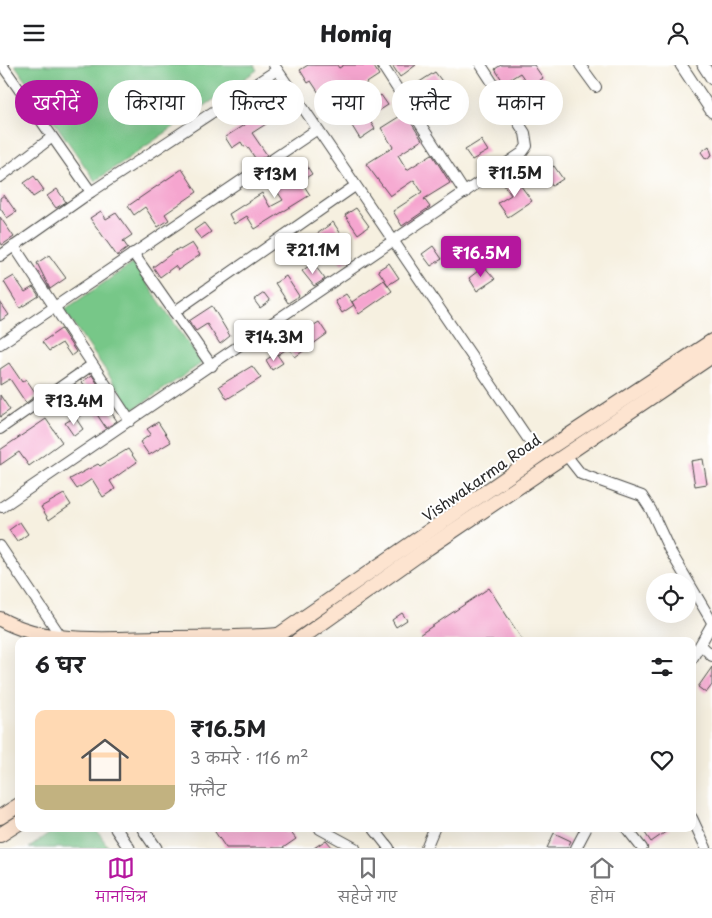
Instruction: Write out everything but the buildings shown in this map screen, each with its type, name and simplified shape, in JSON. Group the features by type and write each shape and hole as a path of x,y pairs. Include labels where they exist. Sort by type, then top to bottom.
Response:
{"main road":[{"name":"Vishwakarma Road","path":"302,637 480,505 539,455 712,341"},
{"name":"Vishwakarma Road","path":"277,637 480,505 566,455 712,356"},
{"path":"0,619 23,629 56,637"},
{"path":"0,817 15,808"},
{"path":"0,835 15,826"}],"street":[{"path":"2,65 91,192"},
{"path":"382,65 465,193"},
{"path":"2,507 212,366 522,153 527,146 526,133 481,65"},
{"path":"580,65 596,87"},
{"path":"680,65 712,112"},
{"path":"702,65 712,79"},
{"path":"0,256 276,67 316,130 539,455"},
{"path":"0,344 316,130"},
{"path":"0,177 52,138"},
{"path":"174,312 355,186"},
{"path":"14,246 130,421"},
{"path":"133,253 212,366"},
{"path":"0,429 92,365"},
{"path":"566,455 581,474 642,496 651,510 669,549 712,623 696,653"},
{"path":"0,546 63,637"},
{"path":"701,645 712,657"},
{"path":"696,827 706,848"},
{"path":"118,832 129,848"},
{"path":"145,832 156,848"},
{"path":"326,832 355,848"},
{"path":"376,832 389,848"},
{"path":"426,848 433,832"},
{"path":"576,848 584,832"},
{"path":"630,832 642,848"}],"green space":[{"path":"15,65 254,65 257,70 242,80 212,80 212,101 202,108 202,80 108,80 108,125 177,125 95,181 56,125 98,125 98,80 25,80"},
{"path":"133,263 202,363 133,410 64,310"},
{"path":"52,832 98,832 109,848 29,848"}]}
